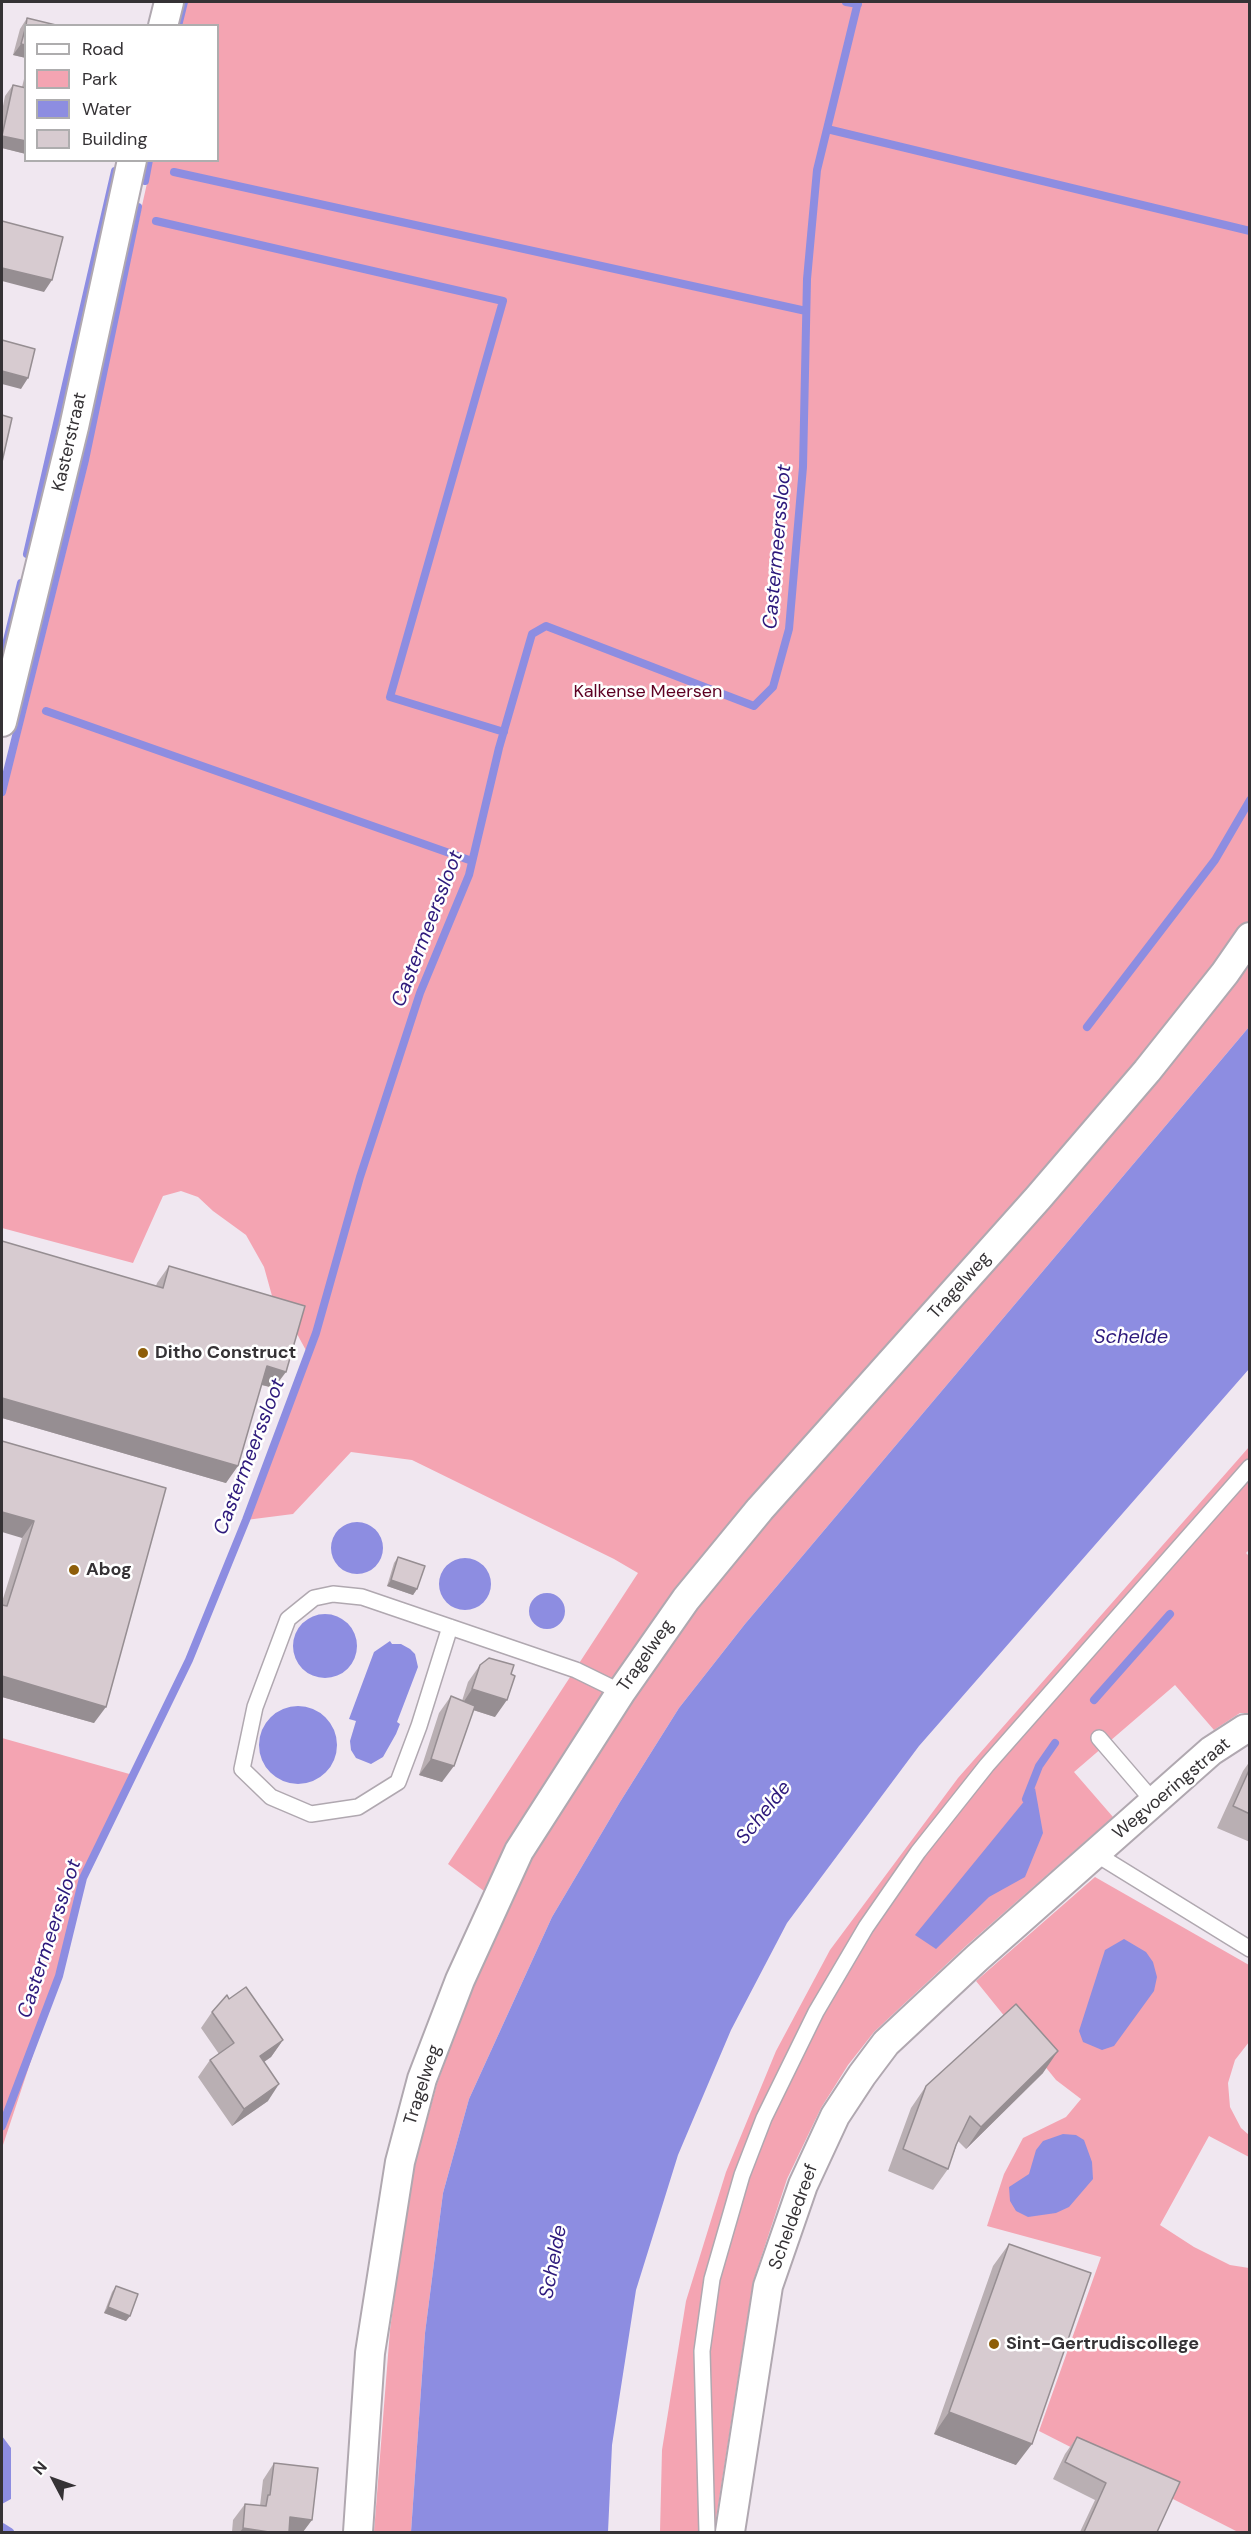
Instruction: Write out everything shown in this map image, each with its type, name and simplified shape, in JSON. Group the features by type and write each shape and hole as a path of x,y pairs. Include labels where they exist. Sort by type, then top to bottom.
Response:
{"street":[{"path":"164,24 169,2"},
{"name":"Kasterstraat","path":"2,722 74,427 132,162"},
{"name":"Tragelweg","path":"357,2532 370,2353 400,2162 422,2079 484,1922 519,1851 621,1692 687,1599 760,1509 1038,1198 1132,1089 1225,973 1250,938"},
{"name":"Wegvoeringstraat","path":"977,1958 1211,1751 1245,1729 1250,1729"},
{"name":"Scheldedreef","path":"730,2532 768,2286 802,2185 835,2116 886,2043 977,1958"}],"lane":[{"path":"707,2532 702,2351 712,2279 742,2175 764,2118 816,2012 866,1927 924,1843 987,1765 1250,1467"},
{"path":"450,1627 419,1726 398,1782 358,1807 311,1814 271,1797 242,1769 255,1707 288,1619 298,1608 314,1599 333,1594 362,1598 450,1627 576,1671 621,1692"},
{"path":"1099,1738 1154,1802"},
{"path":"1096,1854 1250,1949"}],"green space":[{"name":"Kalkense Meersen","path":"184,2 1249,2 1249,1027 745,1624 679,1708 552,1917 469,2099 443,2193 425,2333 411,2532 374,2532 390,2330 409,2186 437,2084 472,1988 508,1909 448,1864 638,1573 412,1460 351,1452 293,1514 246,1520 308,1354 291,1323 274,1303 264,1267 246,1235 198,1197 181,1191 163,1196 133,1263 2,1228 2,792 85,460 152,162 219,162 219,24 178,24"},
{"path":"1249,1447 1250,1549 1246,1553 1250,1557 1249,1713 1240,1713 1214,1730 1175,1685 1074,1772 1113,1817 966,1946 874,2032 848,2065 821,2108 787,2179 753,2282 714,2532 660,2532 662,2450 686,2301 726,2172 776,2051 830,1950 958,1778"},
{"path":"2,1738 133,1775 83,1878 59,1976 2,2148"},
{"path":"1095,1877 1249,1965 1249,2042 1235,2060 1228,2083 1230,2107 1241,2128 1249,2135 1249,2157 1209,2136 1160,2225 1194,2247 1230,2265 1249,2268 1249,2532 1238,2532 1039,2431 1101,2257 987,2226 1004,2174 1023,2138 1066,2117 1081,2099 1056,2080 976,1981"}],"water":[{"name":"Schelde","path":"1249,1027 1249,1369 919,1746 787,1923 731,2030 678,2155 636,2290 612,2445 608,2532 411,2532 425,2333 443,2193 469,2099 552,1917 679,1708 745,1624"},
{"path":"357,1522 367,1524 375,1530 381,1538 383,1548 381,1558 375,1566 367,1572 357,1574 347,1572 339,1566 333,1558 331,1548 333,1538 339,1530 347,1524"},
{"path":"465,1558 475,1560 483,1566 489,1574 491,1584 489,1594 483,1602 475,1608 465,1610 455,1608 447,1602 441,1594 439,1584 441,1574 447,1566 455,1560"},
{"path":"547,1593 560,1598 565,1611 560,1624 547,1629 534,1624 529,1611 534,1598"},
{"path":"325,1614 337,1616 348,1623 355,1634 357,1646 355,1658 348,1669 337,1676 325,1678 313,1676 302,1669 295,1658 293,1646 295,1634 302,1623 313,1616"},
{"path":"390,1641 392,1644 401,1644 410,1649 415,1654 418,1667 397,1722 400,1724 396,1734 383,1757 371,1764 356,1758 351,1750 350,1741 356,1721 349,1719 374,1652"},
{"path":"290,1706 306,1706 320,1712 331,1723 337,1737 337,1753 331,1767 320,1778 306,1784 290,1784 276,1778 265,1767 259,1753 259,1737 265,1723 276,1712"},
{"path":"1035,1788 1043,1833 1025,1877 989,1897 936,1949 915,1935"},
{"path":"1124,1939 1146,1952 1153,1962 1157,1977 1154,1991 1114,2046 1102,2050 1083,2042 1079,2031 1105,1950"},
{"path":"1063,2134 1076,2135 1084,2140 1092,2162 1093,2179 1069,2207 1056,2213 1028,2217 1016,2211 1010,2201 1009,2187 1029,2174 1036,2150 1043,2141"},
{"path":"2,2436 11,2448 11,2499 2,2504"}],"building":[{"path":"27,18 52,24 26,24"},
{"path":"13,85 24,88 24,141 2,136"},
{"path":"2,221 63,237 52,280 2,268"},
{"path":"2,340 35,349 28,378 2,371"},
{"path":"2,415 12,418 2,462"},
{"name":"Ditho Construct","path":"2,1241 163,1288 169,1266 305,1306 286,1372 267,1366 238,1466 2,1398"},
{"name":"Abog","path":"2,1441 166,1488 106,1707 2,1676 2,1605 7,1606 34,1521 2,1512"},
{"path":"398,1557 425,1566 417,1589 391,1580"},
{"path":"489,1658 514,1665 511,1674 515,1676 507,1700 472,1689 480,1665"},
{"path":"451,1696 475,1706 454,1766 431,1759"},
{"path":"1250,1768 1250,1814 1233,1806"},
{"path":"246,1987 283,2040 260,2056 279,2084 244,2109 210,2060 234,2043 212,2012 227,1995 229,1999"},
{"path":"1016,2004 1058,2051 981,2127 970,2116 956,2145 948,2169 903,2149 926,2086"},
{"path":"1009,2244 1091,2273 1032,2444 949,2412"},
{"path":"116,2286 138,2294 130,2316 108,2307"},
{"path":"1077,2437 1180,2482 1157,2532 1084,2532 1106,2483 1065,2462"},
{"path":"274,2463 318,2468 312,2520 290,2517 289,2532 243,2528 245,2504 266,2506 268,2495 270,2495"}],"waterway":[{"path":"178,24 184,2"},
{"path":"846,2 858,4"},
{"name":"Castermeerssloot","path":"2,2126 59,1976 83,1878 189,1660 246,1520 316,1333 360,1177 420,993 469,875 499,748 532,634 546,626 754,706 773,687 789,629 803,467 807,279 817,170 858,2"},
{"path":"827,129 1250,231"},
{"path":"145,181 149,162"},
{"path":"27,554 115,171"},
{"path":"174,172 806,311"},
{"path":"2,792 85,460 138,207"},
{"path":"156,221 503,301 390,697 504,732"},
{"path":"2,661 21,583"},
{"path":"46,711 472,861"},
{"path":"1087,1027 1215,860 1250,800"},
{"path":"1094,1700 1170,1614"},
{"path":"1026,1799 1039,1766 1055,1743"},
{"name":"Castermeerssloot","path":"2,2527 10,2532"}],"place":[{"name":"Ditho Construct","path":"143,1353"},
{"name":"Abog","path":"74,1570"},
{"name":"Sint-Gertrudiscollege","path":"994,2344"}]}
